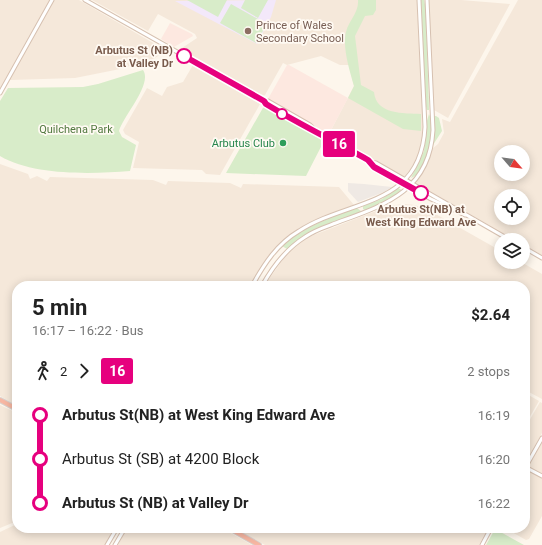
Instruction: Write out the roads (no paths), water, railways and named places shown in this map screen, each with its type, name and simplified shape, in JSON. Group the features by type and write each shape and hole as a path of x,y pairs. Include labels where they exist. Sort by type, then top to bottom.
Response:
{"highway":[{"path":"0,400 12,406"},
{"path":"238,533 259,545"}],"main road":[{"path":"0,93 52,0"},
{"path":"86,0 264,101 269,102 310,124 314,129 371,162 376,163 403,181 497,233"},
{"path":"255,281 269,257 297,232 315,222 383,197 403,181 413,170 419,157 424,134 418,0"},
{"path":"265,281 278,260 291,247 306,236 384,205 400,195 410,185 425,164 432,136 426,0"},
{"path":"530,251 542,258"},
{"path":"530,459 542,438"},
{"path":"530,470 542,476"},
{"path":"107,545 114,533"},
{"path":"115,545 122,533"},
{"path":"482,545 488,533"}],"place":[{"name":"Prince of Wales Secondary School","path":"248,31"},
{"name":"Arbutus St (NB) at Valley Dr","path":"184,56"},
{"name":"Arbutus Club","path":"283,143"},
{"name":"Arbutus St(NB) at West King Edward Ave","path":"421,193"}],"park label":[{"name":"Quilchena Park","path":"76,129"}]}
